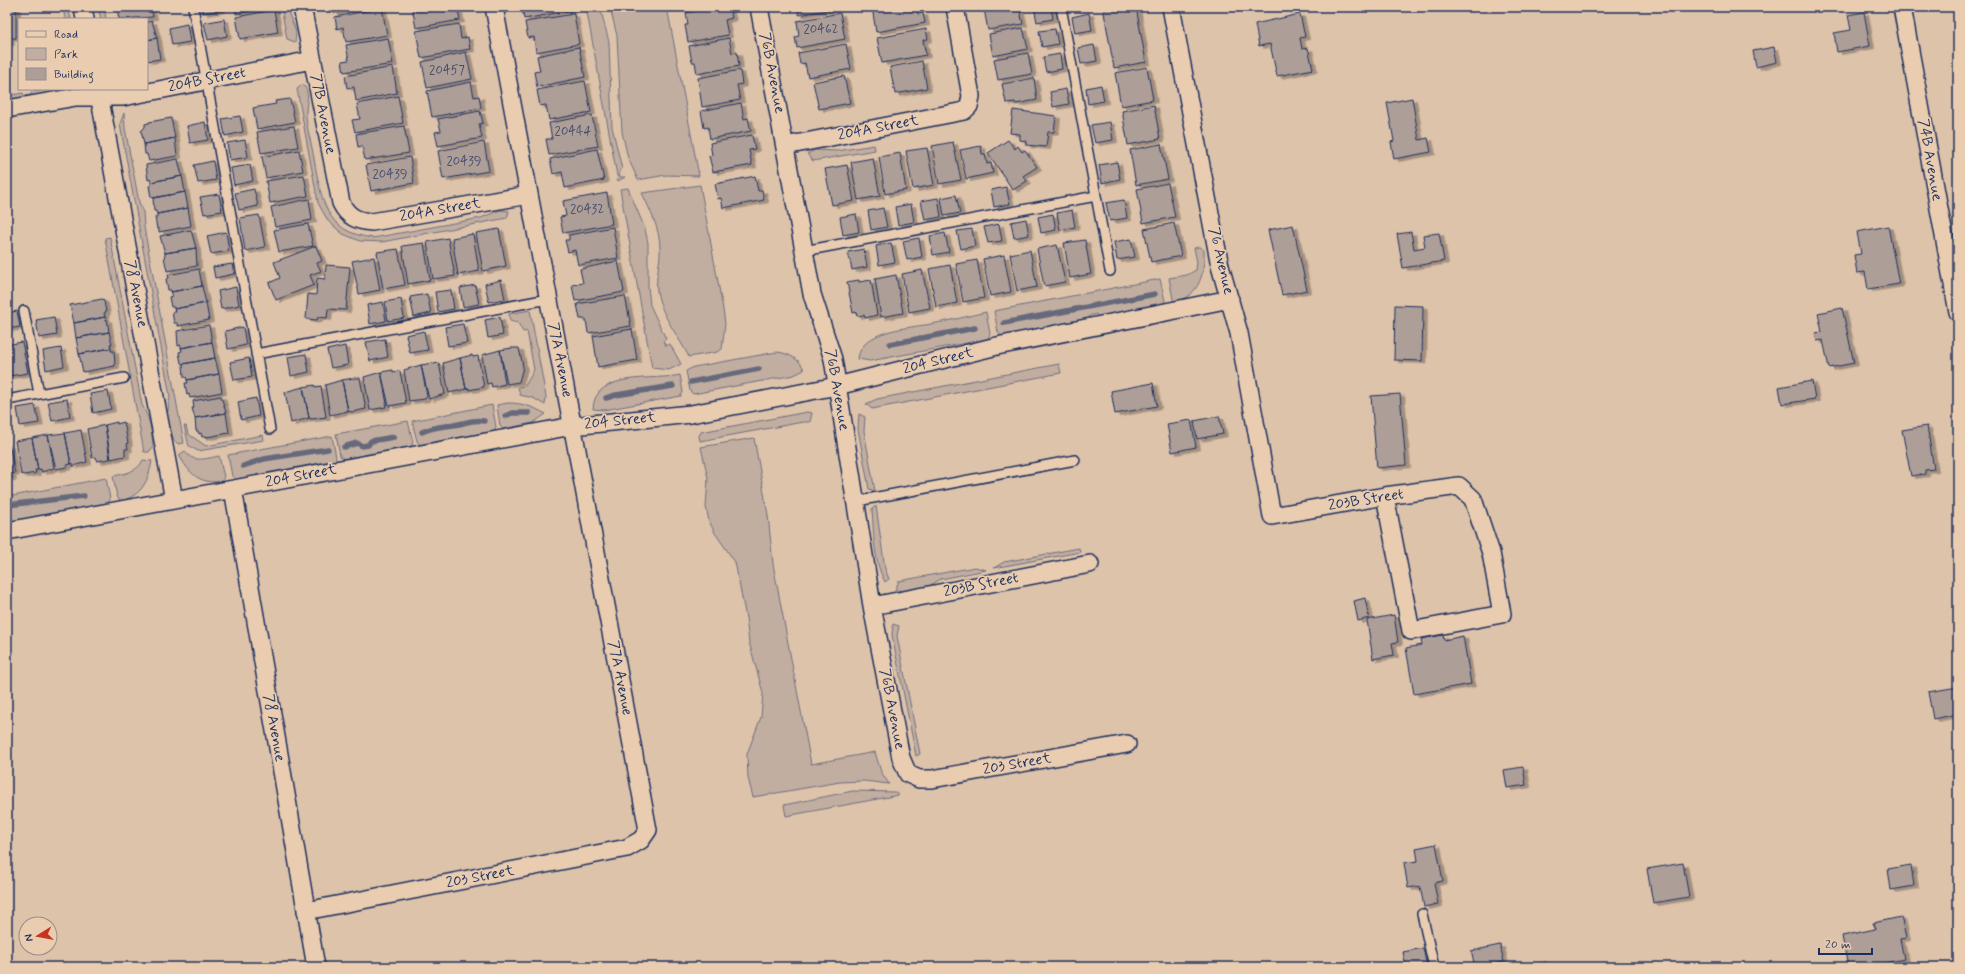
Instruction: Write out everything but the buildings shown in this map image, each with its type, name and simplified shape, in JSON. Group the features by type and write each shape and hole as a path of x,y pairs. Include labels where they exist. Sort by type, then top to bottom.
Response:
{"street":[{"path":"83,7 85,18"},
{"name":"77B Avenue","path":"302,7 341,203 345,211 352,218"},
{"name":"77A Avenue","path":"494,7 648,830"},
{"name":"76B Avenue","path":"759,7 812,294 831,351 857,501 872,606 901,758 908,774"},
{"name":"204A Street","path":"785,146 964,111 969,106 971,96 955,7"},
{"name":"76 Avenue","path":"1172,7 1220,266 1239,333 1272,516"},
{"name":"74B Avenue","path":"1902,7 1958,312"},
{"name":"204B Street","path":"7,109 98,93 123,96 312,60"},
{"name":"78 Avenue","path":"98,93 174,500"},
{"name":"204A Street","path":"352,218 372,222 529,195"},
{"name":"204 Street","path":"7,531 572,426 691,414 837,386 997,346 1230,299"},
{"name":"203B Street","path":"1272,516 1385,496 1460,486 1473,499 1491,553 1502,614 1410,632 1385,496"},
{"name":"78 Avenue","path":"233,489 316,967"},
{"name":"203B Street","path":"872,606 1090,564"},
{"name":"203 Street","path":"908,774 919,779 932,779 1127,744"},
{"name":"203 Street","path":"306,911 627,848 640,840 648,830"}],"lane":[{"path":"193,7 270,430"},
{"path":"1061,7 1110,271"},
{"path":"804,251 1096,196"},
{"path":"256,354 548,299"},
{"path":"24,311 39,394"},
{"path":"7,400 124,378"},
{"path":"857,501 1075,460"},
{"path":"1422,914 1434,967"}],"green space":[{"path":"63,7 68,7 71,18 65,18"},
{"path":"98,7 104,7 106,18 101,18"},
{"path":"281,7 287,7 296,32 295,42 287,39"},
{"path":"586,7 600,7 609,42 612,127 622,169 619,171 620,177 625,177 618,181"},
{"path":"610,7 667,7 699,176 666,175 638,180 628,158 622,132 617,36"},
{"path":"303,84 307,91 308,98 306,113 307,124 323,200 328,212 344,229 357,235 373,238 481,218 500,210 509,211 507,218 382,242 360,241 343,234 328,221 318,203 297,89"},
{"path":"42,90 63,90 7,102 7,96 23,93 24,96 31,95 31,92"},
{"path":"124,113 125,128 139,202 143,212 144,227 184,443 179,444 174,441 167,416 170,396 120,124"},
{"path":"874,145 875,150 813,161 807,154 815,150 837,151"},
{"path":"700,185 725,324 722,349 717,352 689,357 666,317 659,300 657,291 657,274 660,241 654,220 642,193"},
{"path":"628,188 645,229 648,243 648,286 650,305 666,339 663,341 666,346 670,344 681,364 669,370 652,368 620,189"},
{"path":"110,237 142,405 149,420 151,430 153,447 149,452 144,452 105,238"},
{"path":"1199,247 1204,250 1202,275 1196,288 1191,294 1176,303 1173,299 1169,278 1187,275 1196,270 1197,262 1194,248"},
{"path":"1160,279 1165,301 1162,306 1097,318 1096,314 1089,316 1090,319 1001,336 998,332 994,311"},
{"path":"530,310 546,397 545,405 533,398 520,395 518,387 525,386 534,370 527,331 523,332 518,323 510,321 509,314"},
{"path":"986,312 990,334 988,339 870,361 858,359 861,349 868,341 877,336 899,329"},
{"path":"777,352 793,357 800,363 804,370 794,375 693,394 690,391 686,371 694,367"},
{"path":"1059,364 1061,373 872,409 866,404 877,399"},
{"path":"680,375 683,392 681,396 604,410 593,409 596,397 604,388 615,383 642,378"},
{"path":"508,403 528,406 546,414 533,423 503,429 500,426 497,405"},
{"path":"492,405 496,427 494,431 420,445 417,441 412,421"},
{"path":"807,412 812,413 810,422 700,441 699,436 701,432"},
{"path":"859,414 865,417 864,431 875,491 869,489 858,429"},
{"path":"408,421 413,442 411,447 344,459 340,456 336,434"},
{"path":"184,426 186,426 188,434 206,446 263,435 264,440 198,451 189,446"},
{"path":"332,436 336,457 335,461 235,480 232,476 228,455"},
{"path":"754,438 768,515 773,564 811,764 875,752 881,772 889,784 864,781 840,782 753,797 748,778 747,754 761,717 763,693 749,642 735,562 715,533 709,521 706,507 708,478 701,447"},
{"path":"185,451 192,458 196,459 219,456 224,477 222,481 207,481 191,472 179,455"},
{"path":"143,460 152,461 143,487 134,495 121,501 117,497 113,476 134,470"},
{"path":"106,478 110,499 108,504 7,523 7,497"},
{"path":"876,506 885,569 889,579 885,582 876,556 872,509"},
{"path":"1079,548 1080,552 994,568 1004,562"},
{"path":"975,567 986,570 941,579 927,587 911,591 895,590 899,581"},
{"path":"893,624 899,626 897,636 920,754 916,756 892,635"},
{"path":"853,791 895,792 899,795 786,816 784,805"}],"waterway":[{"path":"1004,323 1155,294"},
{"path":"890,344 975,328"},
{"path":"691,382 759,369"},
{"path":"606,398 673,386"},
{"path":"505,416 512,413 529,413"},
{"path":"422,432 436,427 480,420 484,421"},
{"path":"344,447 357,443 362,446 368,445 371,441 394,437"},
{"path":"243,466 264,459 328,449"},
{"path":"7,505 84,496"}]}
